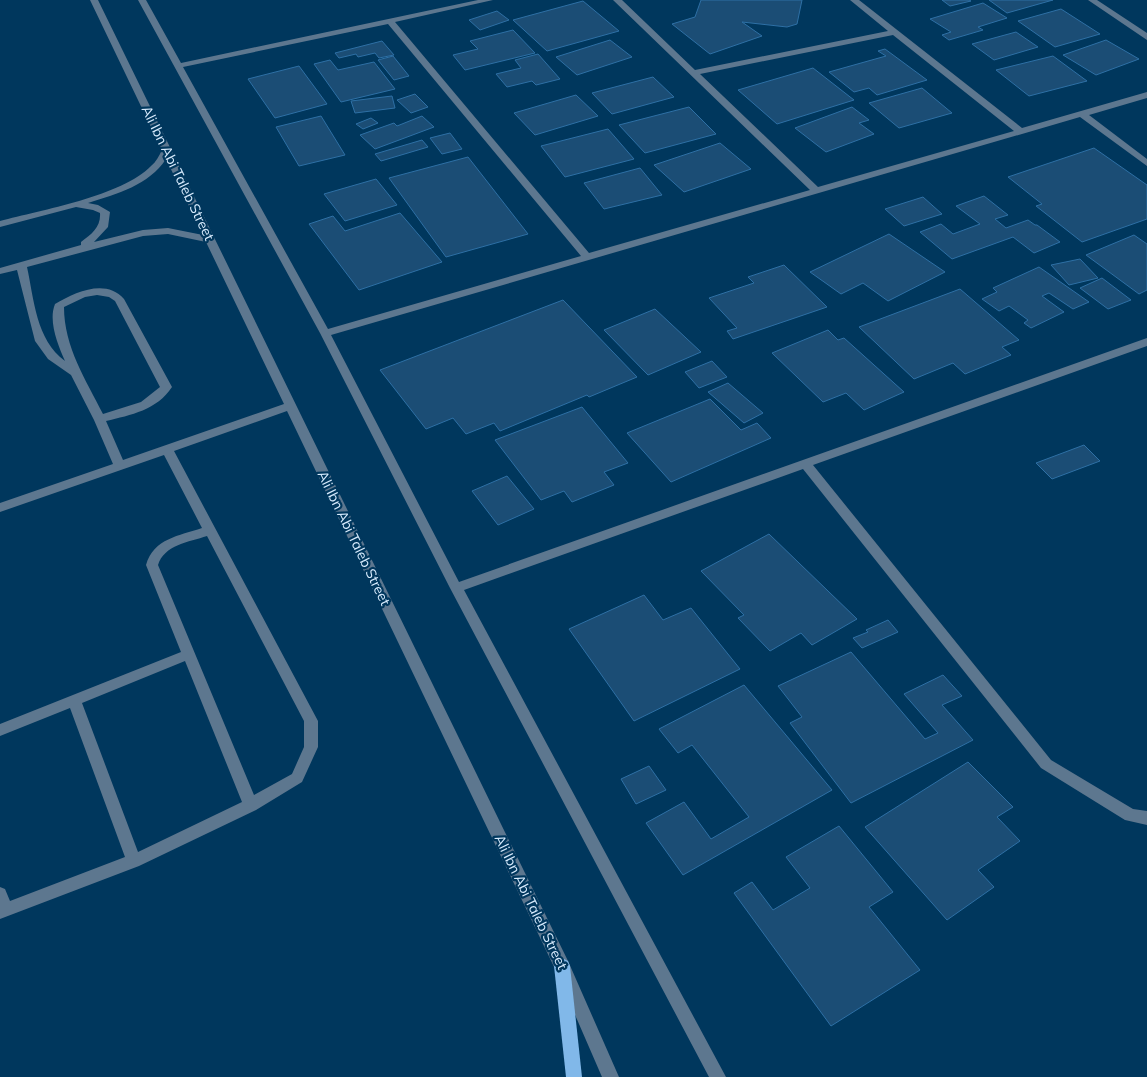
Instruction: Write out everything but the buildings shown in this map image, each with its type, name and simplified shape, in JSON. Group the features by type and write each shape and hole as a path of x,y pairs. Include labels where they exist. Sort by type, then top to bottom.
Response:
{"main road":[{"path":"562,966 574,1077"}],"street":[{"name":"Ali Ibn Abi Taleb Street","path":"94,0 562,966 611,1077"},
{"path":"142,0 325,333 456,588 718,1077"},
{"path":"178,66 489,0"},
{"path":"617,0 816,191"},
{"path":"854,0 1021,132"},
{"path":"1092,0 1147,37"},
{"path":"390,21 587,257"},
{"path":"693,73 894,32"},
{"path":"325,333 1147,95"},
{"path":"1082,114 1147,163"},
{"path":"0,224 130,186 154,170 167,150"},
{"path":"62,207 87,204 104,212 106,220 98,234 79,249"},
{"path":"0,271 79,249 143,234 168,231 210,240"},
{"path":"21,266 41,344 47,354 74,372"},
{"path":"100,420 145,406 159,398 166,386 119,300 112,293 98,290 74,297 59,306 57,318 74,372 100,420 120,466"},
{"path":"456,588 1147,342"},
{"path":"0,508 290,406"},
{"path":"0,894 2,912 134,861 251,805 297,778 311,747 310,721 167,449"},
{"path":"805,464 1046,764 1130,816 1147,818"},
{"path":"209,530 168,544 155,555 152,566 251,805"},
{"path":"0,730 189,654"},
{"path":"74,700 134,861"}]}
